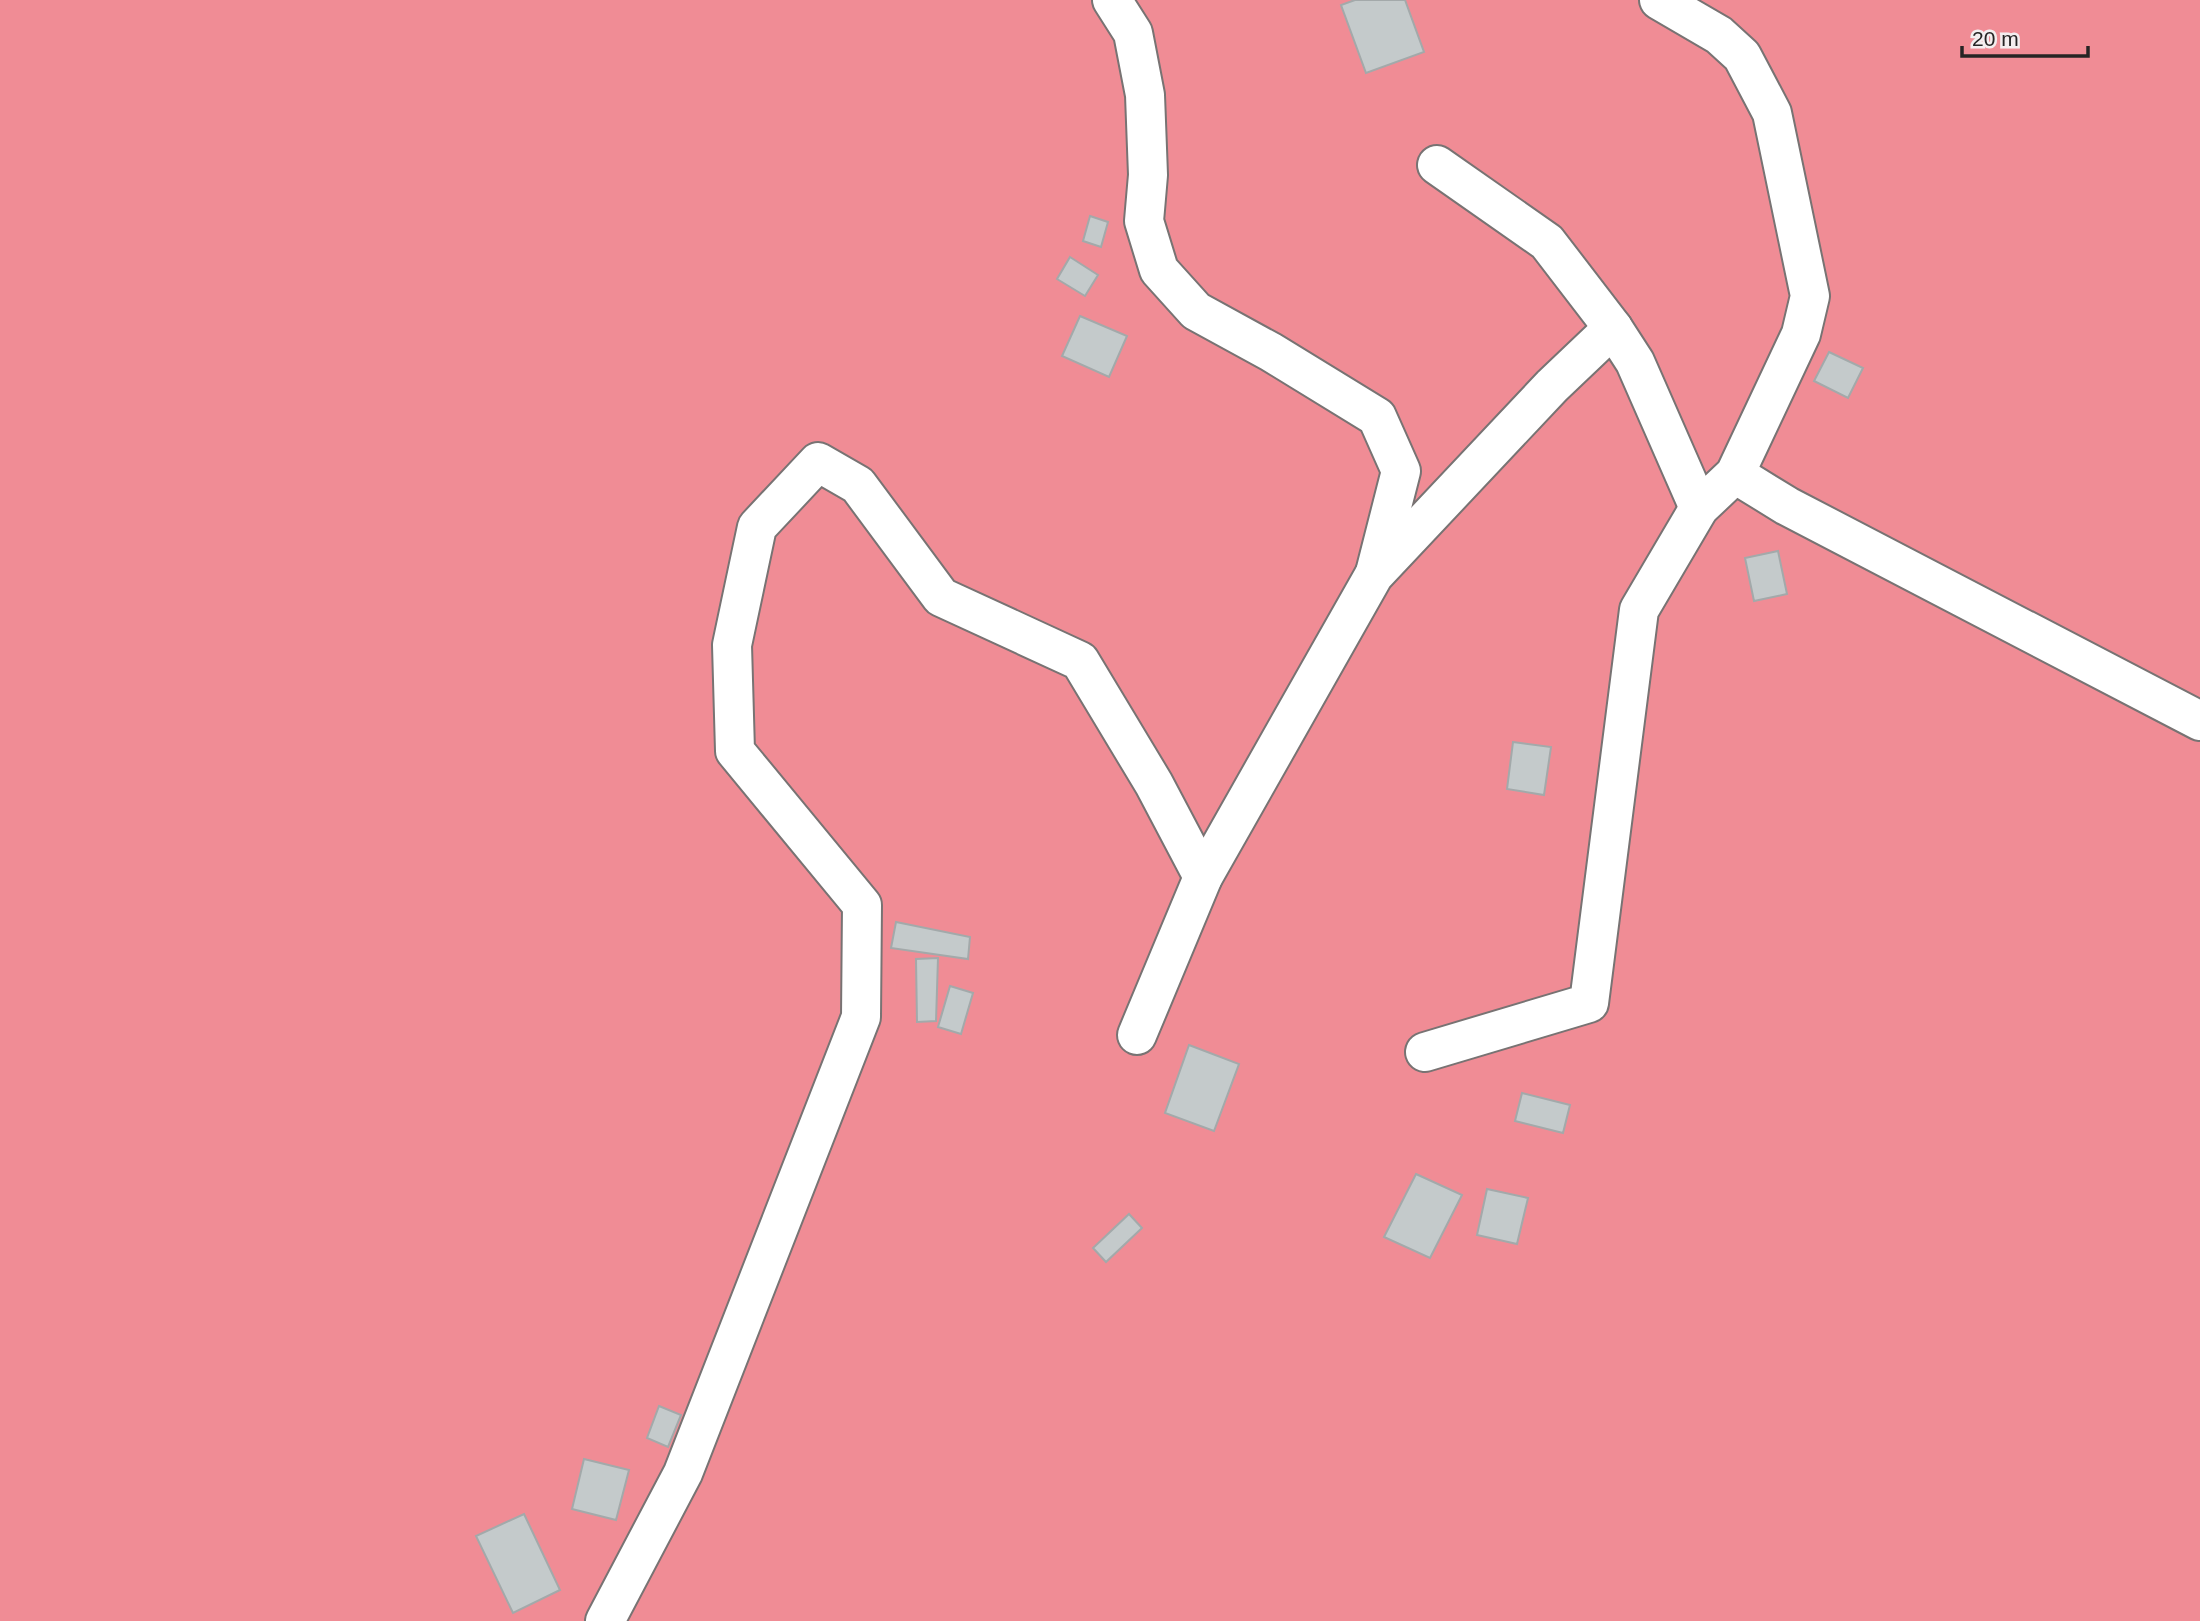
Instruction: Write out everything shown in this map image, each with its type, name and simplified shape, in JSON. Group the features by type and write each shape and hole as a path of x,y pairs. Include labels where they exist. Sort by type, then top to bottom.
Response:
{"street":[{"path":"1112,0 1133,33 1146,95 1148,175 1144,221 1159,270 1196,311 1272,352 1377,417 1401,471 1374,576"},
{"path":"1425,1052 1589,1003 1639,610 1699,508 1735,474 1801,334 1810,296 1772,113 1742,56 1718,35 1660,0"},
{"path":"1437,165 1546,242 1613,328 1635,362 1699,508"},
{"path":"1137,1035 1203,877 1374,576 1552,386 1613,328"},
{"path":"605,1621 683,1473 861,1017 862,905 735,751 732,645 757,527 818,462 858,485 941,597 1080,661 1154,785 1203,877"},
{"path":"1735,474 1787,506 2200,721"}],"shaded area":[{"path":"0,0 2200,0 2200,1621 0,1621"}],"building":[{"path":"1355,0 1405,0 1424,52 1366,73 1341,5"},
{"path":"1090,216 1108,222 1101,247 1083,241"},
{"path":"1070,257 1098,275 1085,296 1057,279"},
{"path":"1080,316 1127,336 1109,377 1062,356"},
{"path":"1829,352 1863,368 1848,398 1814,381"},
{"path":"1778,551 1787,594 1754,601 1745,558"},
{"path":"1513,742 1551,747 1544,795 1507,789"},
{"path":"896,922 970,937 968,959 891,948"},
{"path":"938,958 936,1021 917,1022 916,959"},
{"path":"950,986 973,993 961,1034 938,1027"},
{"path":"1189,1045 1239,1064 1214,1131 1165,1113"},
{"path":"1522,1093 1570,1105 1563,1133 1515,1121"},
{"path":"1416,1174 1462,1195 1430,1258 1384,1237"},
{"path":"1487,1189 1528,1198 1517,1244 1477,1235"},
{"path":"1129,1214 1142,1228 1106,1262 1093,1248"},
{"path":"659,1406 681,1415 668,1447 647,1438"},
{"path":"584,1459 629,1470 616,1520 572,1509"},
{"path":"524,1514 560,1590 513,1613 476,1536"}]}
